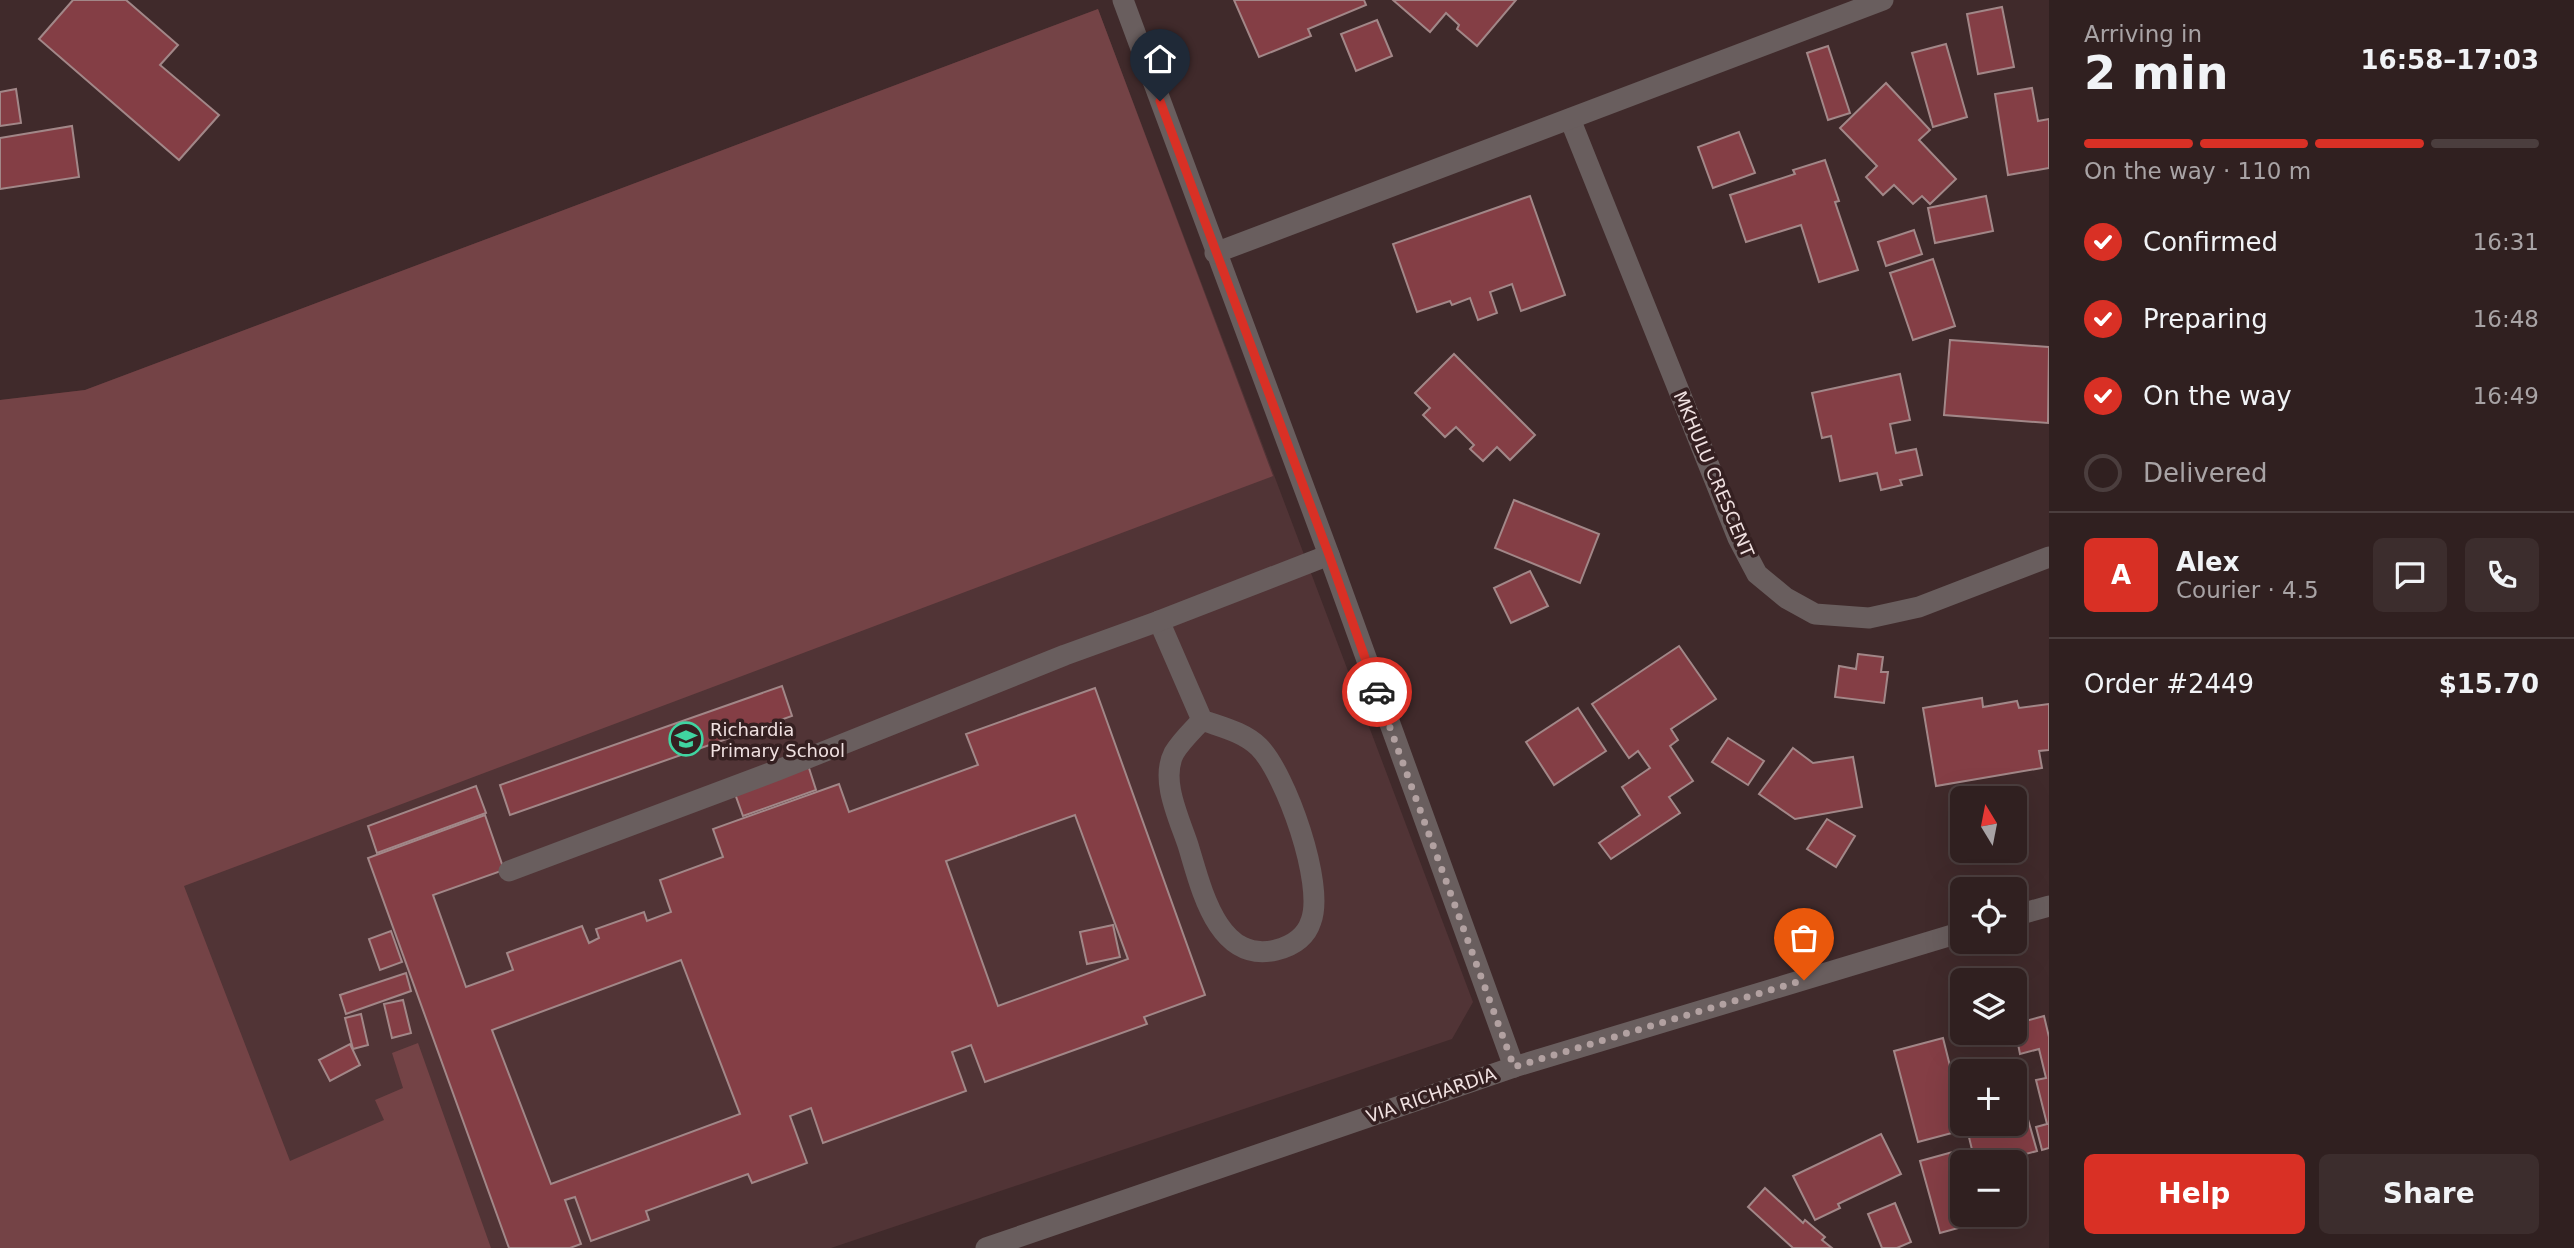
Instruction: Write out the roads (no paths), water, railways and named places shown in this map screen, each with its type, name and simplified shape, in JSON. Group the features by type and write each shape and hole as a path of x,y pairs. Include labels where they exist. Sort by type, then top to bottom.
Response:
{"street":[{"path":"1123,0 1329,555 1514,1067"},
{"path":"1215,253 1882,0"},
{"name":"MKHULU CRESCENT","path":"1570,119 1738,538 1757,574 1786,598 1815,614 1869,618 1919,607 2049,557"},
{"path":"509,871 778,770 1065,655 1329,555"},
{"path":"1158,621 1202,720 1243,735 1258,746 1270,761 1287,793 1309,861 1314,899 1312,920 1303,937 1287,947 1266,952 1241,947 1221,931 1197,876 1170,789 1169,766 1175,751 1202,720"},
{"path":"2027,912 2049,906"},
{"name":"VIA RICHARDIA","path":"986,1248 1514,1067 1950,936"}],"place":[{"name":"Richardia Primary School","path":"686,739"}]}
